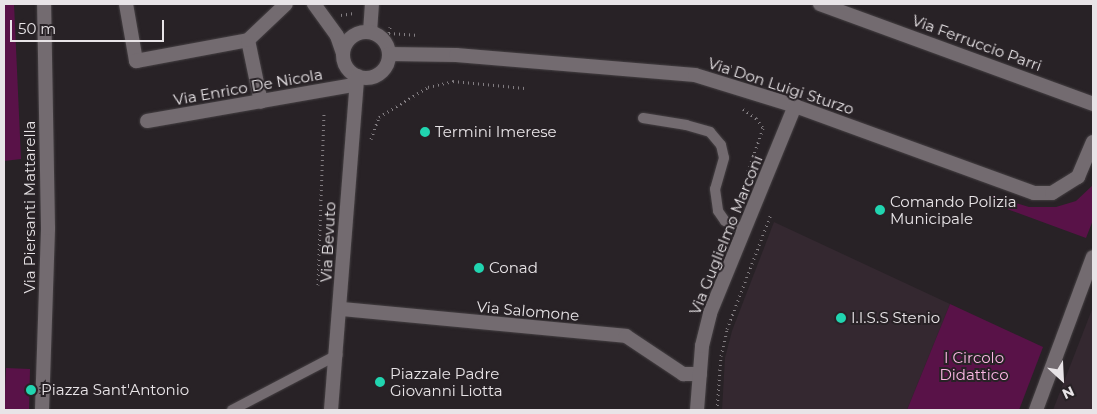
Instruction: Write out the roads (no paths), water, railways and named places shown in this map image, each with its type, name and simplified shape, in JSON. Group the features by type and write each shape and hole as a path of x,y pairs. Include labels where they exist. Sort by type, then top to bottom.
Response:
{"street":[{"name":"Via Piersanti Mattarella","path":"42,410 48,228 44,4"},
{"path":"126,4 136,61 248,40 286,4"},
{"path":"314,4 337,36 346,67 355,80 380,74 389,61 390,54 383,39 370,32 349,39 343,53"},
{"path":"370,32 372,4"},
{"name":"Via Ferruccio Parri","path":"820,4 1093,104"},
{"path":"248,40 261,102"},
{"name":"Via Don Luigi Sturzo","path":"390,54 456,55 695,75 795,106 1034,193 1052,193 1078,177 1093,142"},
{"name":"Via Enrico De Nicola","path":"147,122 261,102 355,80"},
{"name":"Via Bevuto","path":"331,410 341,309 355,80"},
{"name":"Via Guglielmo Marconi","path":"697,410 700,374 710,313 795,106"},
{"path":"1036,410 1093,256"},
{"name":"Via Salomone","path":"341,309 626,336 683,374 700,374"}],"lane":[{"path":"643,118 686,125 710,132 721,144 724,158 715,190 718,211 726,221 745,230"},
{"path":"232,410 337,355"}],"place":[{"name":"Termini Imerese","path":"425,132"},
{"name":"Comando Polizia Municipale","path":"880,210"},
{"name":"Conad","path":"479,268"},
{"name":"I.I.S.S Stenio","path":"841,318"},
{"name":"Piazzale Padre Giovanni Liotta","path":"380,382"},
{"name":"Piazza Sant'Antonio","path":"31,390"}],"park label":[{"name":"I Circolo Didattico","path":"974,366"}]}
